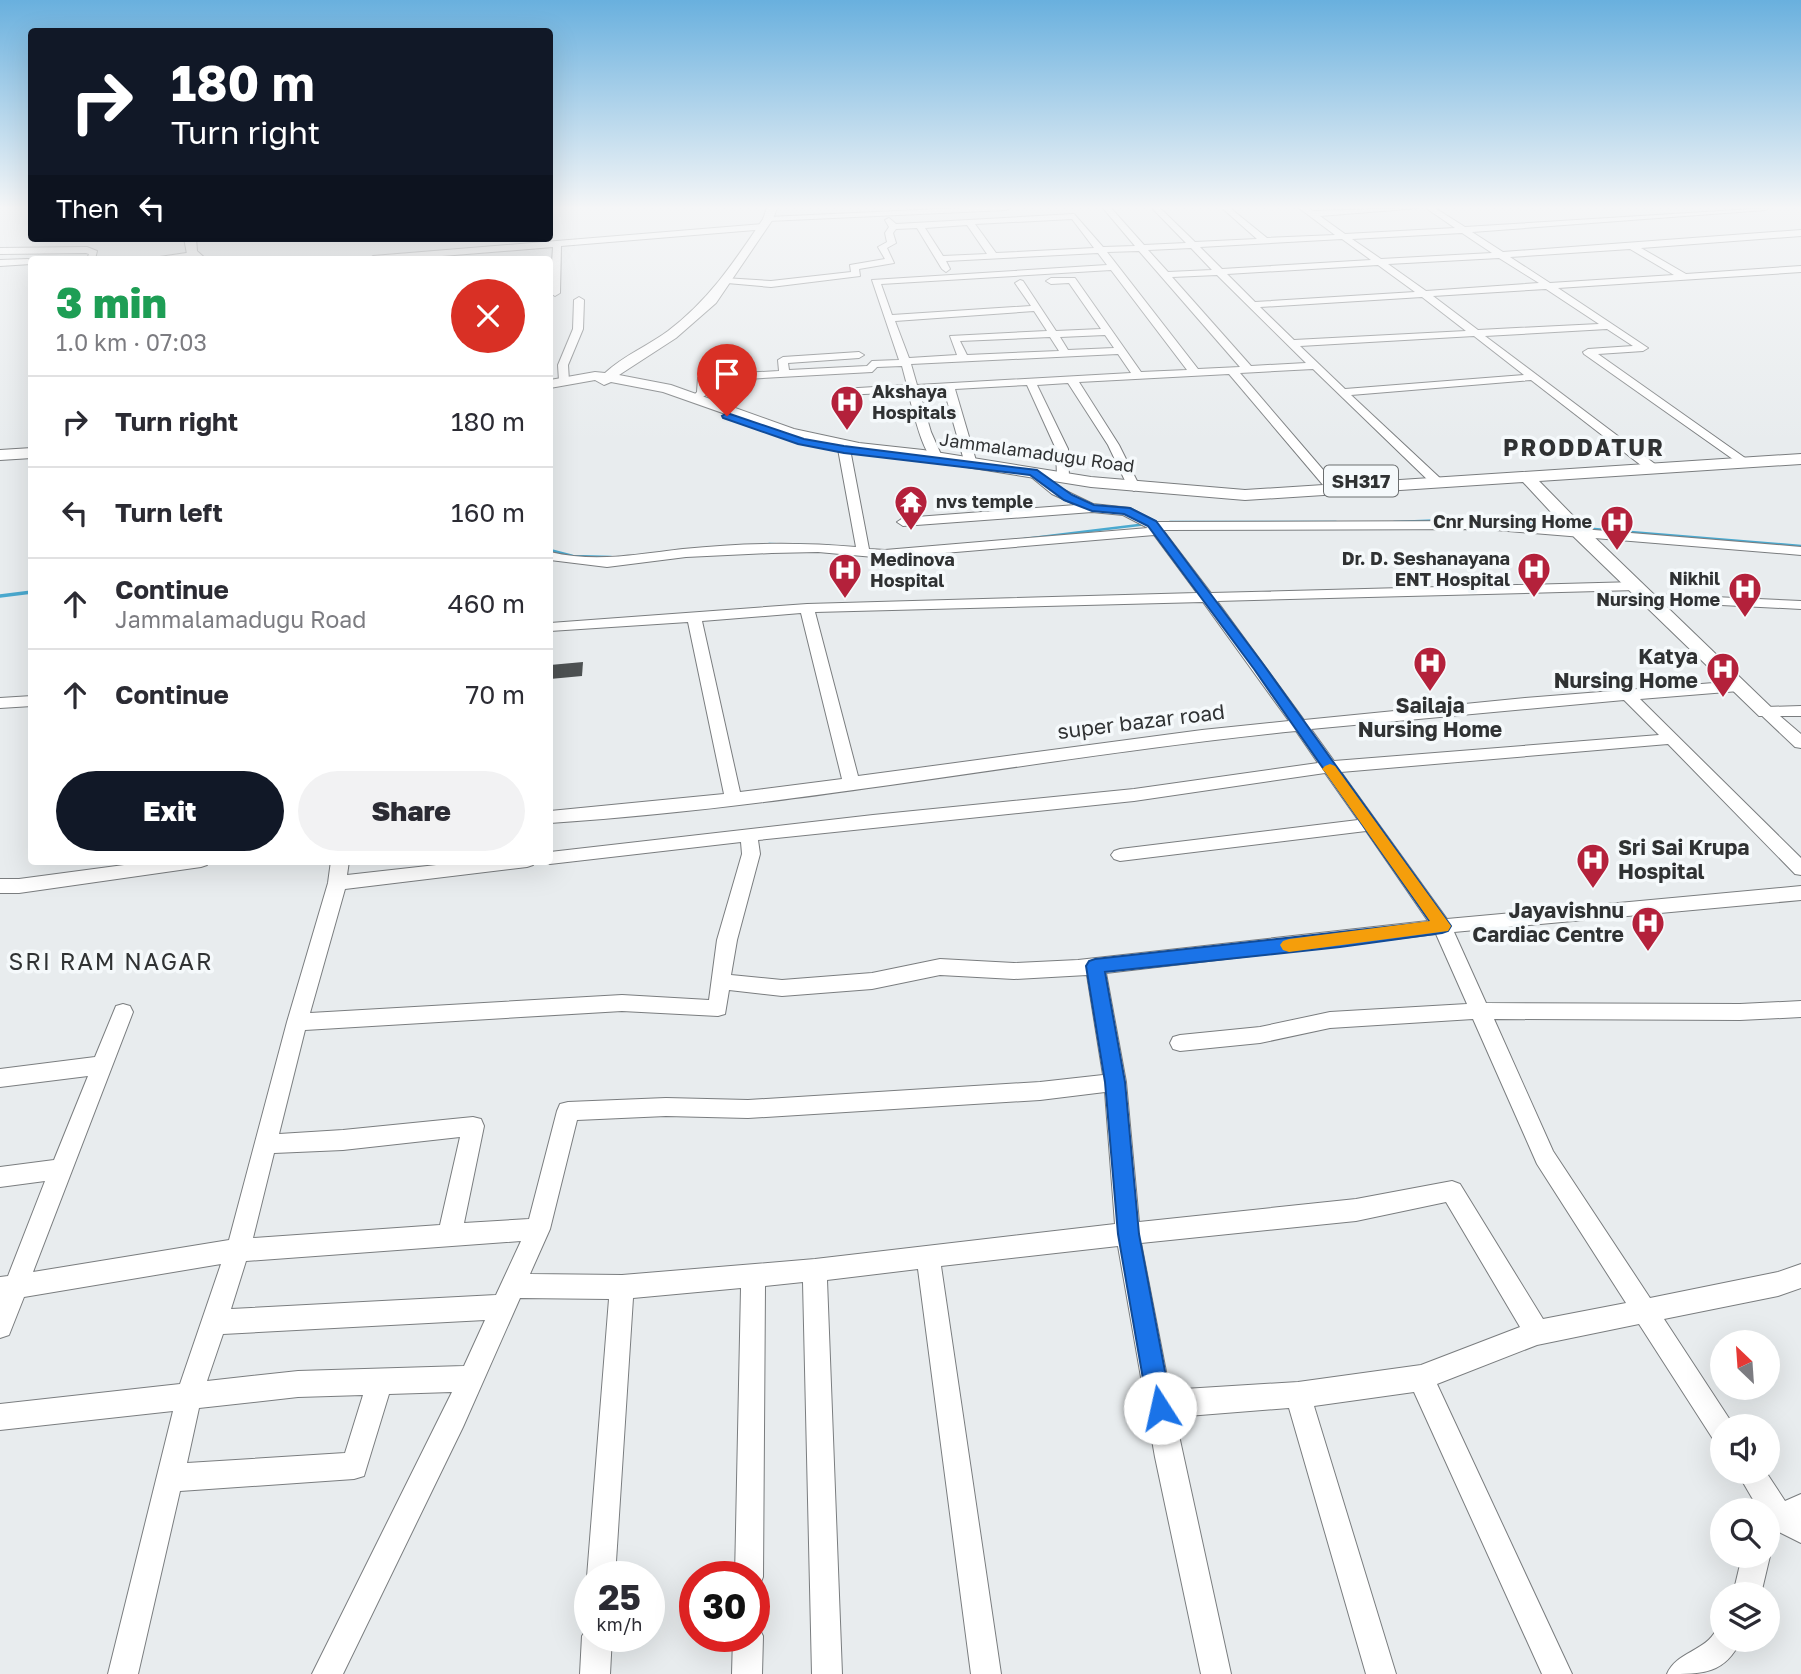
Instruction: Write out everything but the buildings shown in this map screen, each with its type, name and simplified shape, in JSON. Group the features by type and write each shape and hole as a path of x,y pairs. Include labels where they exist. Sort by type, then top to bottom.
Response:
{"main road":[{"path":"607,379 621,365 689,321 721,286"},
{"path":"554,384 607,379 661,391 766,430 844,450 932,457"},
{"name":"Jammalamadugu Road","path":"607,379 666,388 754,421 818,440 859,448 1034,472 1245,495 1434,479 1528,478 1650,466"},
{"name":"SH317","path":"1434,479 1739,460 1801,453"},
{"path":"0,458 28,455"},
{"name":"SH317","path":"1739,460 1801,459"},
{"name":"SH317","path":"970,462 1063,475"},
{"path":"1528,478 1581,534 1766,712"}],"street":[{"path":"555,286 555,293"},
{"path":"877,286 905,362 932,457"},
{"path":"880,292 971,286"},
{"path":"1022,286 1065,353"},
{"path":"1076,286 1138,375"},
{"path":"1129,286 1195,373"},
{"path":"1176,286 1248,370"},
{"path":"1234,286 1434,479"},
{"path":"1413,286 1650,466"},
{"path":"1253,306 1561,286"},
{"path":"1549,287 1643,348 1588,352 1739,460"},
{"path":"554,384 578,329 579,300"},
{"path":"889,318 1037,308"},
{"path":"1291,342 1609,326"},
{"path":"963,358 954,338 1108,332"},
{"path":"695,399 702,393 703,379 872,369 872,364 1121,351"},
{"path":"784,374 783,360 859,355"},
{"path":"842,392 1315,366"},
{"path":"1232,371 1330,486"},
{"path":"1343,392 1534,377"},
{"path":"1071,379 1096,415 1132,483"},
{"path":"1030,381 1062,449 1063,475"},
{"path":"948,385 970,462"},
{"path":"844,450 863,552"},
{"path":"1034,472 1056,491 1092,508"},
{"path":"902,522 1092,508 1126,511 1155,528 1258,666 1442,926 1545,1157 1711,1414"},
{"path":"553,556 567,560 607,563 685,553 772,549 884,554 1155,528 1484,525 1801,551"},
{"path":"553,627 807,608 1206,598 1642,592 1801,605"},
{"path":"807,608 851,781"},
{"path":"694,617 733,799"},
{"name":"super bazar road","path":"553,817 733,799 1189,737 1739,686"},
{"path":"1628,695 1801,869"},
{"path":"0,703 28,701"},
{"path":"1766,712 1801,711"},
{"path":"1766,712 1801,743"},
{"path":"553,858 1134,795 1329,767 1671,739"},
{"path":"1120,855 1368,825"},
{"path":"297,1022 622,1003 718,1008 727,940 751,855 749,835"},
{"path":"0,886 19,886 172,865"},
{"path":"123,1674 189,1397 238,1250 339,872 459,865"},
{"path":"720,981 782,988 872,981 940,967 1014,971 1095,966 1340,940 1442,926 1801,893"},
{"path":"1095,966 1115,1082 1128,1234 1168,1457 1216,1674"},
{"path":"1180,1043 1260,1035 1330,1020 1478,1010 1740,1012 1801,1009"},
{"path":"0,1326 7,1287 61,1169 123,1012"},
{"path":"0,1078 103,1065"},
{"path":"327,1674 454,1418 509,1297 538,1229 569,1111 666,1107 748,1109 1041,1091 1115,1082"},
{"path":"266,1144 343,1140 473,1126 450,1235"},
{"path":"0,1177 61,1169"},
{"path":"215,1322 815,1270 928,1255 1356,1210 1451,1191 1537,1334"},
{"path":"7,1287 238,1250 538,1229"},
{"path":"928,1255 986,1674"},
{"path":"815,1270 827,1674"},
{"path":"748,1561 752,1275"},
{"path":"1160,1408 1184,1402 1297,1395 1421,1378 1537,1334 1778,1284 1801,1276"},
{"path":"602,1561 622,1287"},
{"path":"0,1417 298,1384 470,1378"},
{"path":"1421,1378 1557,1674"},
{"path":"170,1478 354,1466 380,1381"},
{"path":"1297,1395 1381,1674"},
{"path":"1759,1484 1787,1519"},
{"path":"595,1674 596,1652"},
{"path":"747,1674 748,1652"},
{"path":"1682,1674 1716,1652"}],"waterway":[{"path":"1394,522 1502,518 1552,527"},
{"path":"1170,522 1336,522"},
{"path":"1024,539 1147,524"},
{"path":"1582,528 1801,546"},
{"path":"769,544 830,546"},
{"path":"553,551 573,556 611,557"},
{"path":"0,596 28,592"}],"slow traffic":[{"path":"1289,945 1442,926 1330,769"}],"place":[{"name":"Akshaya Hospitals","path":"847,432"},
{"name":"nvs temple","path":"911,532"},
{"name":"Cnr Nursing Home","path":"1617,552"},
{"name":"Dr. D. Seshanayana ENT Hospital","path":"1534,599"},
{"name":"Medinova Hospital","path":"845,600"},
{"name":"Nikhil Nursing Home","path":"1745,619"},
{"name":"Sailaja Nursing Home","path":"1430,693"},
{"name":"Katya Nursing Home","path":"1723,699"},
{"name":"Sri Sai Krupa Hospital","path":"1593,890"},
{"name":"Jayavishnu Cardiac Centre","path":"1648,953"}],"district":[{"name":"PRODDATUR","path":"1584,448"},
{"name":"SRI RAM NAGAR","path":"111,962"}],"route":[{"path":"727,416 802,441 844,450 1034,472 1068,498 1092,508 1126,511 1152,524 1258,666 1442,926 1340,940 1095,966 1115,1082 1128,1234 1160,1408"}]}
